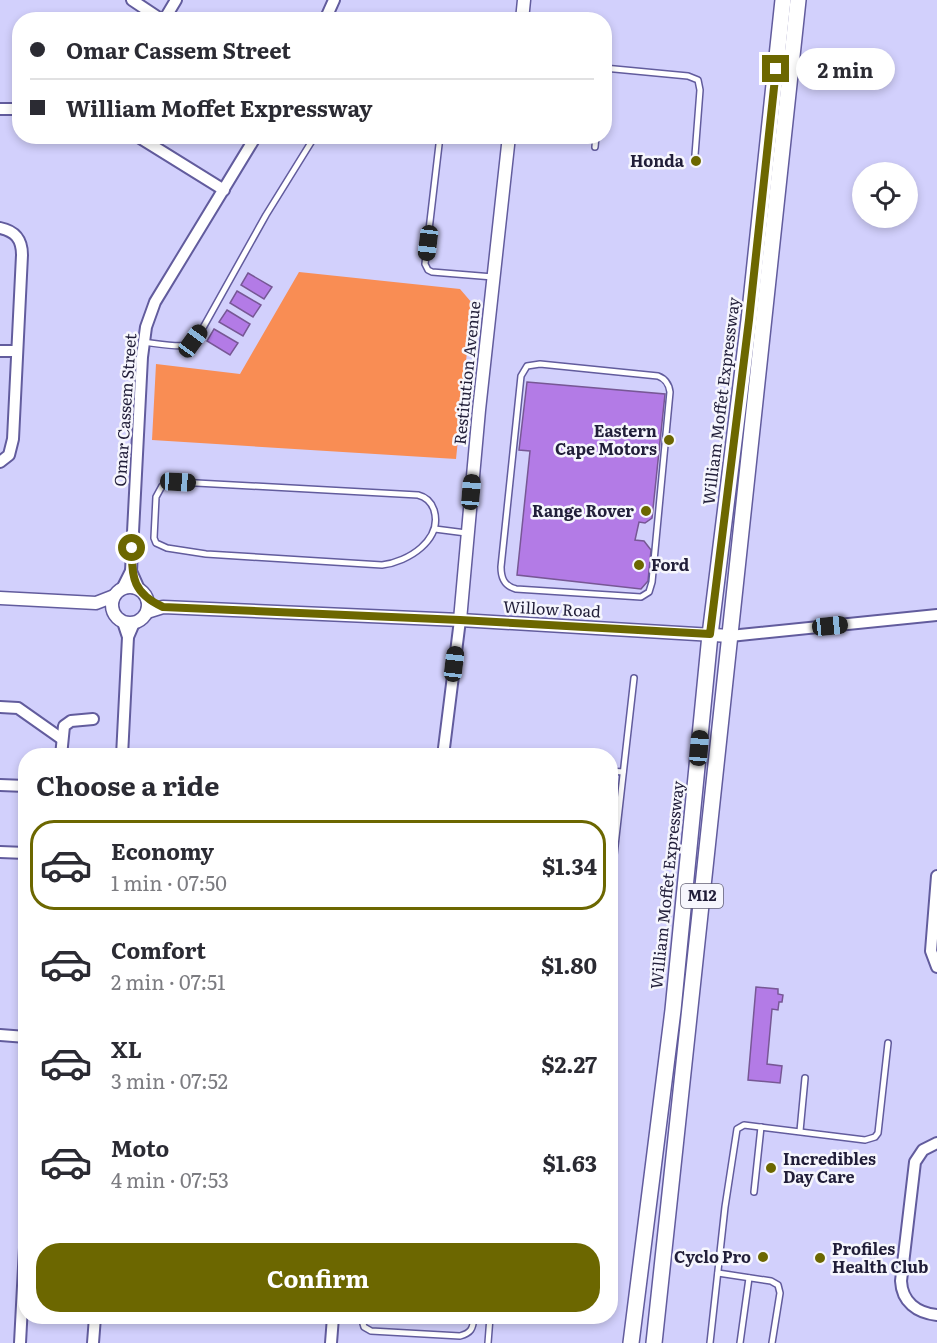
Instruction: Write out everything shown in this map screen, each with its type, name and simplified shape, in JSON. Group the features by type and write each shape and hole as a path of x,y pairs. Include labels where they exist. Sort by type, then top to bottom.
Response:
{"main road":[{"name":"William Moffet Expressway","path":"631,1343 673,1010 710,634 749,320 783,0"},
{"name":"William Moffet Expressway","path":"654,1343 798,0"}],"street":[{"path":"132,0 151,12"},
{"path":"150,144 224,190"},
{"name":"Omar Cassem Street","path":"139,590 131,571 143,342 146,327 155,302 251,144"},
{"name":"Restitution Avenue","path":"444,748 460,620 508,144"},
{"path":"0,228 11,231 19,238 22,255 12,446 9,455 0,462"},
{"path":"0,351 17,351"},
{"name":"Omar Cassem Street","path":"118,592 131,571"},
{"path":"0,598 96,603 128,622 139,621 147,606 139,590 130,587 96,603"},
{"path":"114,612 112,604 118,592"},
{"name":"Willow Road","path":"147,606 460,620 730,636 937,615"},
{"path":"122,748 128,622"},
{"path":"0,707 18,708 62,739"},
{"path":"61,748 64,726 67,723 93,719"},
{"path":"0,785 18,786"},
{"path":"0,852 18,853"},
{"path":"937,876 931,951 937,967"},
{"path":"0,1035 18,1036"},
{"path":"937,1143 923,1150 915,1162 901,1281 903,1294 915,1309 922,1313 937,1315"},
{"path":"20,1343 21,1324"},
{"path":"93,1343 94,1324"},
{"path":"331,1343 332,1324"}],"lane":[{"path":"612,69 688,76 698,80 700,90 695,155"},
{"path":"143,342 187,345 193,341 310,144"},
{"path":"439,144 425,264 432,273 493,278"},
{"path":"540,364 658,376 666,381 670,392 652,582 649,592 636,598 510,588 503,580 501,567 521,376 524,368 540,364"},
{"path":"178,482 418,495 429,500 432,505 435,513 435,529 421,548 411,555 394,564 382,565 193,553 160,546 153,534 159,490 166,484 178,482"},
{"path":"435,529 468,533"},
{"path":"618,809 634,678"},
{"path":"618,772 623,772"},
{"path":"710,1343 736,1131 740,1126 865,1140 875,1137 878,1133 888,1043"},
{"path":"800,1131 805,1078"},
{"path":"754,1192 761,1127"},
{"path":"718,1273 775,1282 778,1285 780,1293 771,1343"},
{"path":"740,1343 749,1278"},
{"path":"363,1324 371,1331 460,1336 469,1334 473,1324"},
{"path":"488,1343 489,1324"}],"shaded area":[{"path":"299,272 460,289 472,303 456,459 152,440 156,364 240,374"}],"building":[{"path":"248,273 272,287 264,299 241,285"},
{"path":"237,291 261,305 253,317 230,303"},
{"path":"227,310 250,324 243,336 219,322"},
{"path":"214,329 238,343 230,355 207,341"},
{"path":"527,382 665,394 652,518 645,523 639,522 635,540 644,541 651,550 648,581 641,589 517,575 530,451 519,450"},
{"path":"756,987 778,989 778,994 783,995 778,1010 772,1009 767,1064 782,1066 780,1083 748,1080"}],"place":[{"name":"Honda","path":"696,161"},
{"name":"Eastern Cape Motors","path":"669,440"},
{"name":"Range Rover","path":"646,511"},
{"name":"Ford","path":"639,565"},
{"name":"Incredibles Day Care","path":"771,1168"},
{"name":"Cyclo Pro","path":"763,1257"},
{"name":"Profiles Health Club","path":"820,1258"}],"route":[{"path":"132,548 131,571 139,590 143,592 147,600 163,607 710,634 749,320 776,69"}]}
